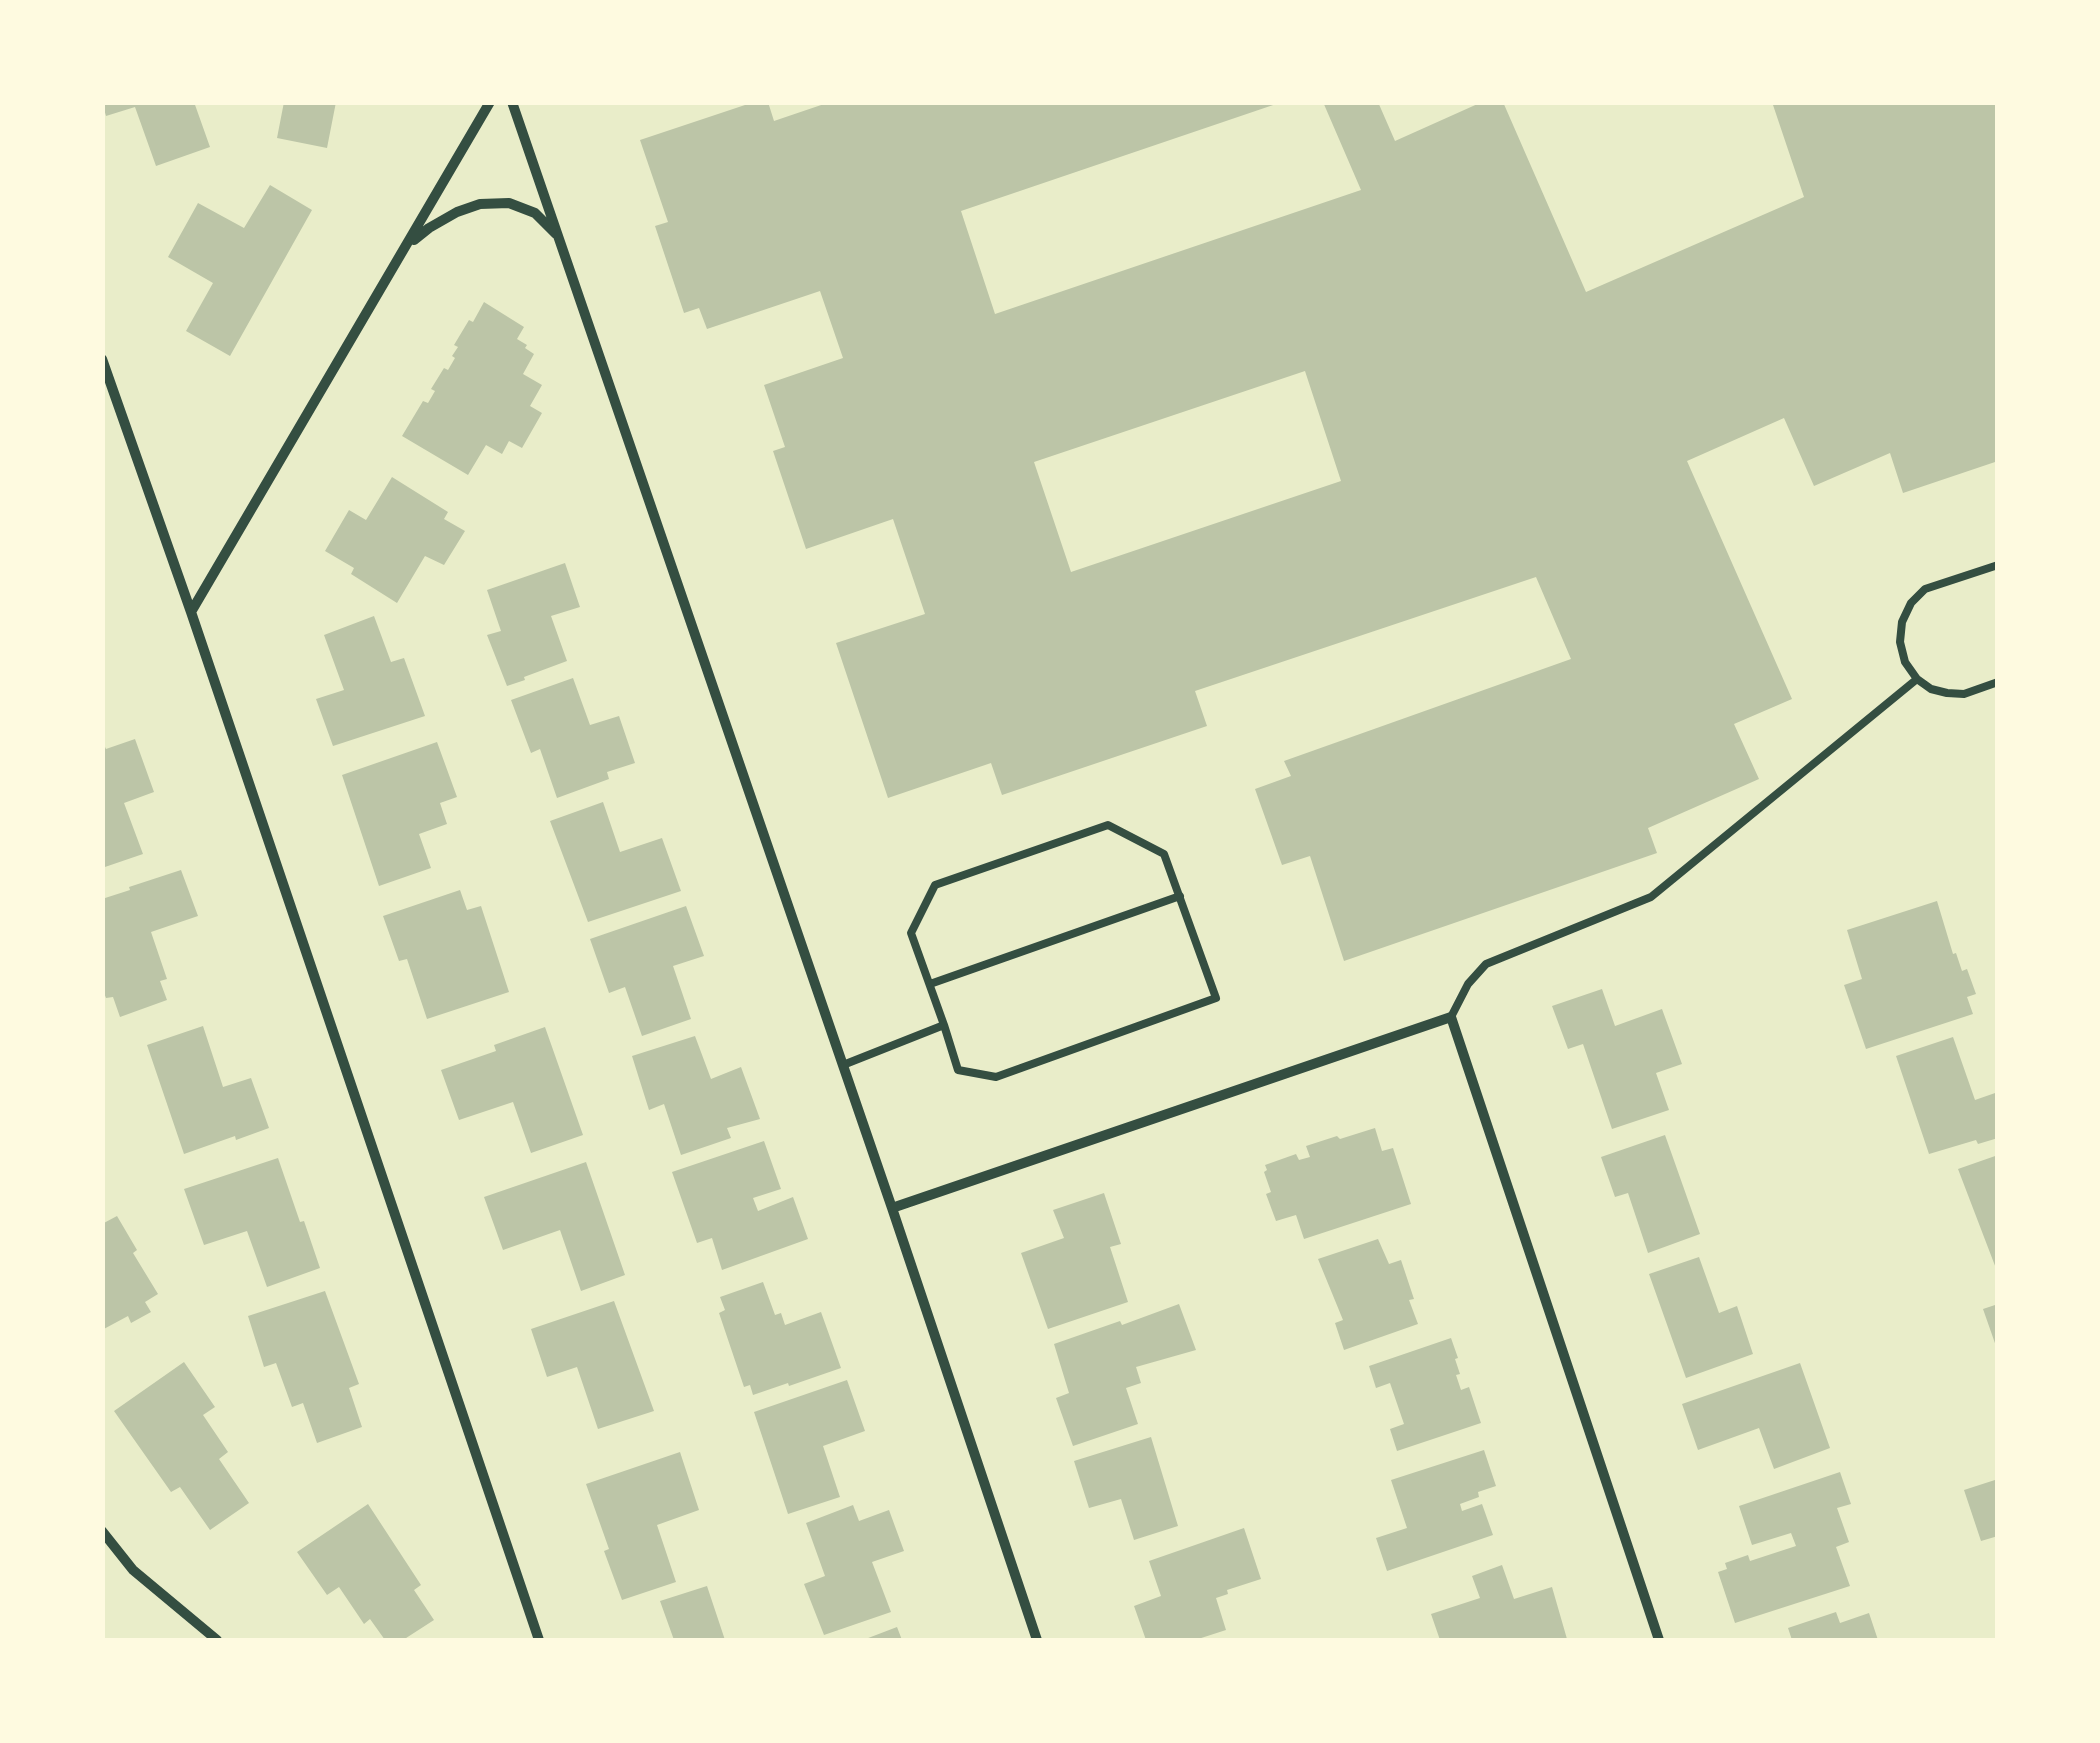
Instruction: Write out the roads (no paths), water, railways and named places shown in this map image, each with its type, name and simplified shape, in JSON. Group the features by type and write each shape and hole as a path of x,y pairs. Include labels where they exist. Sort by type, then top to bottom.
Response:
{"street":[{"path":"191,612 490,102"},
{"path":"512,102 1037,1640"},
{"path":"405,247 428,228 480,204 508,203 535,213 558,236"},
{"path":"102,359 540,1640"},
{"path":"892,1208 1451,1017 1659,1640"},
{"path":"102,1531 133,1570 217,1640"}],"lane":[{"path":"1998,565 1925,590 1910,604 1902,622 1900,642 1905,662 1931,689 1964,694 1998,682"},
{"path":"1451,1017 1468,984 1486,964 1651,897 1918,679"},
{"path":"1108,825 1164,854 1180,896 1216,998 996,1077 958,1070 912,933 935,885 1108,825"},
{"path":"930,984 1180,896"},
{"path":"842,1065 944,1025"}]}
